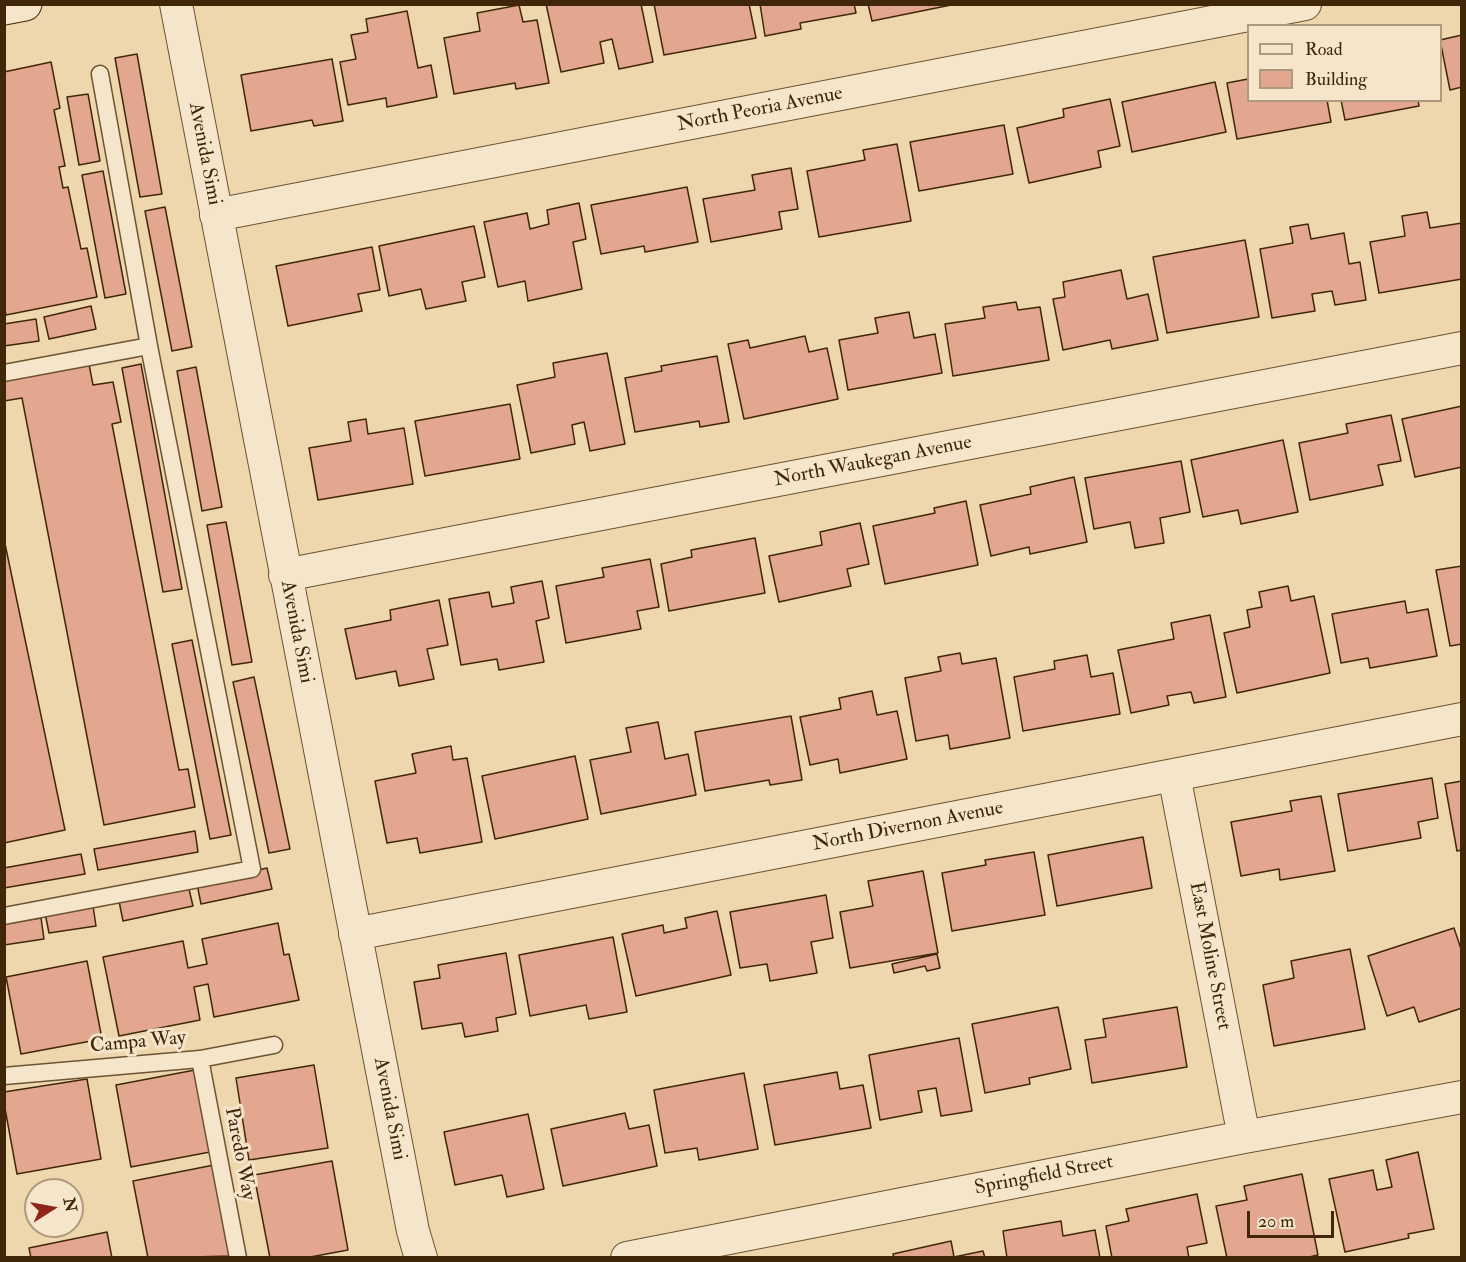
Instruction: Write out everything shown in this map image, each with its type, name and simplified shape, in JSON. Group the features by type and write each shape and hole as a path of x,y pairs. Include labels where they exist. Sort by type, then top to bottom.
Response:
{"main road":[{"path":"4,8 26,4"}],"street":[{"name":"Avenida Simi","path":"176,4 412,1230 422,1257"},
{"name":"North Peoria Avenue","path":"216,215 1305,4"},
{"name":"North Waukegan Avenue","path":"285,575 1461,348"},
{"name":"North Divernon Avenue","path":"355,934 1461,720"},
{"name":"East Moline Street","path":"1174,775 1244,1137"},
{"name":"Springfield Street","path":"627,1257 1461,1097"}],"lane":[{"path":"4,916 252,869 149,346 100,74"},
{"path":"4,373 149,346"},
{"name":"Campa Way","path":"4,1076 200,1059 274,1045"},
{"name":"Paredo Way","path":"200,1059 238,1257"}],"building":[{"path":"546,4 641,4 653,62 619,69 612,39 600,42 604,63 561,72"},
{"path":"654,4 749,4 756,38 664,55"},
{"path":"760,4 854,4 856,13 800,23 801,29 765,36"},
{"path":"868,4 956,4 872,21"},
{"path":"519,5 523,22 537,20 549,83 516,89 515,83 454,94 444,38 480,31 477,13"},
{"path":"407,11 418,68 431,65 437,97 387,107 386,98 348,105 340,62 356,59 351,35 368,32 366,19"},
{"path":"1462,35 1462,87 1450,90 1442,40"},
{"path":"137,54 162,194 140,197 115,58"},
{"path":"332,59 343,121 314,126 312,120 251,131 241,75"},
{"path":"51,62 60,108 54,110 65,166 59,167 63,188 68,187 81,249 87,248 97,297 6,315 4,306 4,72"},
{"path":"1247,79 1247,102 1327,102 1331,122 1237,139 1227,83"},
{"path":"1215,82 1226,132 1132,152 1122,102"},
{"path":"88,94 100,161 79,165 67,97"},
{"path":"1110,99 1120,146 1098,151 1101,167 1029,183 1017,128 1064,117 1063,109"},
{"path":"1341,102 1418,102 1419,106 1345,120"},
{"path":"1004,125 1013,174 919,191 910,142"},
{"path":"897,144 911,221 819,237 807,171 865,160 863,150"},
{"path":"791,168 798,209 779,212 782,229 711,242 703,199 755,190 752,175"},
{"path":"103,171 126,294 105,298 82,175"},
{"path":"687,187 698,242 645,252 644,246 601,254 591,205"},
{"path":"579,203 586,239 573,242 582,289 528,301 525,281 498,287 484,222 527,213 530,229 549,224 547,210"},
{"path":"165,207 192,347 172,351 145,211"},
{"path":"1427,212 1430,228 1462,223 1462,279 1379,293 1370,242 1405,236 1402,216"},
{"path":"1308,224 1311,239 1344,233 1349,264 1360,262 1366,300 1335,305 1332,291 1312,294 1315,311 1272,318 1260,249 1293,243 1290,227"},
{"path":"474,226 485,277 462,282 466,301 426,309 421,289 389,296 379,246"},
{"path":"1245,240 1259,317 1167,333 1153,257"},
{"path":"372,247 380,290 358,294 362,311 288,326 276,266"},
{"path":"1121,270 1127,299 1148,294 1158,340 1112,349 1110,340 1063,350 1053,299 1065,297 1063,282"},
{"path":"1016,302 1018,310 1040,307 1049,360 953,376 945,324 985,318 983,307"},
{"path":"91,306 96,329 49,339 44,317"},
{"path":"909,312 914,338 935,334 942,373 848,390 839,340 878,333 875,318"},
{"path":"36,319 39,341 4,346 4,324"},
{"path":"805,336 809,352 827,348 838,399 744,419 728,344 748,340 750,348"},
{"path":"607,353 625,444 590,451 584,422 572,425 575,444 531,453 517,385 555,377 553,363"},
{"path":"717,356 729,422 700,427 699,421 635,432 625,378 662,371 661,366"},
{"path":"89,364 93,385 113,382 121,422 112,424 179,770 188,769 195,807 104,825 22,398 4,401 4,381"},
{"path":"141,364 182,589 163,592 122,368"},
{"path":"196,367 222,507 202,511 177,371"},
{"path":"510,404 520,459 425,476 415,421"},
{"path":"1462,406 1462,467 1415,477 1402,419"},
{"path":"1391,415 1401,461 1378,465 1383,485 1310,500 1299,443 1348,433 1346,424"},
{"path":"366,419 368,434 404,428 413,484 318,500 309,448 351,441 348,422"},
{"path":"1283,440 1298,512 1241,524 1238,510 1203,517 1191,460"},
{"path":"1181,461 1190,512 1160,518 1164,543 1135,548 1130,522 1094,529 1085,478"},
{"path":"1074,477 1087,542 1030,554 1029,547 991,556 980,505 1031,494 1030,487"},
{"path":"966,501 978,565 885,584 873,526 935,513 934,508"},
{"path":"226,522 252,662 232,665 207,525"},
{"path":"860,523 869,564 847,569 851,586 779,602 769,556 822,545 820,532"},
{"path":"755,538 765,593 669,611 661,564 692,557 691,550"},
{"path":"4,539 65,830 4,843"},
{"path":"650,559 659,607 637,611 641,629 566,643 556,586 604,577 602,568"},
{"path":"1462,566 1462,644 1450,646 1436,570"},
{"path":"542,581 549,618 536,621 544,662 499,670 497,659 461,665 449,599 489,592 492,607 514,603 511,587"},
{"path":"1288,586 1291,601 1314,596 1330,673 1237,693 1224,633 1250,627 1247,610 1262,607 1259,592"},
{"path":"439,600 448,645 427,649 434,679 399,686 396,671 356,679 345,629 391,620 390,610"},
{"path":"1405,601 1407,613 1428,609 1437,656 1370,668 1368,658 1341,663 1332,614"},
{"path":"1210,615 1226,697 1194,703 1191,692 1167,696 1169,705 1131,713 1118,650 1174,639 1171,623"},
{"path":"192,640 231,835 210,839 172,644"},
{"path":"960,653 962,664 996,658 1010,738 950,749 948,735 916,741 905,678 941,671 938,657"},
{"path":"1087,655 1091,677 1113,673 1120,714 1023,731 1014,677 1055,669 1054,661"},
{"path":"254,677 290,849 269,853 233,682"},
{"path":"872,691 877,715 897,711 907,759 840,773 838,759 810,765 800,717 841,709 839,698"},
{"path":"791,716 802,780 770,785 769,780 705,791 695,732"},
{"path":"658,722 665,759 688,754 696,795 601,814 590,760 631,752 626,728"},
{"path":"451,746 453,760 467,758 482,842 420,853 417,838 387,843 375,781 416,773 412,754"},
{"path":"575,756 588,819 495,839 482,776"},
{"path":"1432,778 1438,818 1418,822 1421,838 1348,851 1338,794"},
{"path":"1462,781 1462,850 1457,851 1445,784"},
{"path":"1321,796 1335,871 1280,880 1279,869 1241,876 1231,822 1292,811 1290,801"},
{"path":"195,831 198,852 98,870 94,849"},
{"path":"1143,837 1152,888 1057,906 1048,855"},
{"path":"1034,852 1045,915 952,931 942,873 986,865 985,860"},
{"path":"81,854 85,874 4,888 4,868"},
{"path":"267,868 272,889 201,904 197,884"},
{"path":"923,871 938,953 850,968 840,912 873,906 868,881"},
{"path":"188,885 193,906 123,921 119,901"},
{"path":"826,895 833,938 811,942 817,973 770,981 767,964 740,968 730,912"},
{"path":"93,906 96,926 49,933 45,913"},
{"path":"717,911 731,975 636,996 622,934 663,925 664,933 687,928 685,918"},
{"path":"41,918 44,939 4,945 4,924"},
{"path":"278,923 284,955 289,954 299,1000 214,1017 208,984 194,987 200,1020 119,1036 103,957 183,941 188,968 207,964 202,939"},
{"path":"1454,928 1462,952 1462,1008 1419,1022 1414,1007 1387,1016 1368,956"},
{"path":"613,937 627,1012 589,1019 586,1005 530,1016 519,955"},
{"path":"1350,949 1365,1029 1274,1046 1263,985 1294,978 1291,961"},
{"path":"506,953 516,1014 496,1018 498,1031 465,1037 462,1023 422,1029 414,982 440,978 438,965"},
{"path":"937,954 940,968 927,971 925,966 894,973 892,964"},
{"path":"87,961 102,1039 21,1054 6,977"},
{"path":"1058,1007 1071,1069 1029,1078 1030,1084 985,1093 972,1024"},
{"path":"1177,1007 1187,1067 1092,1083 1085,1040 1106,1037 1103,1019"},
{"path":"959,1038 972,1111 941,1116 936,1088 918,1091 922,1112 880,1120 869,1055"},
{"path":"314,1065 328,1148 249,1160 236,1078"},
{"path":"195,1070 210,1152 131,1167 116,1085"},
{"path":"837,1072 840,1089 863,1085 871,1128 775,1145 764,1085"},
{"path":"744,1073 758,1149 699,1160 697,1148 665,1153 654,1090"},
{"path":"87,1079 101,1159 17,1174 4,1092"},
{"path":"625,1113 629,1129 649,1125 657,1166 563,1186 551,1129"},
{"path":"528,1114 544,1189 507,1197 502,1175 455,1185 444,1132"},
{"path":"1418,1152 1434,1229 1408,1234 1409,1238 1345,1252 1329,1179 1373,1170 1377,1190 1392,1187 1386,1160"},
{"path":"332,1161 348,1250 305,1258 270,1258 254,1175"},
{"path":"214,1165 232,1256 148,1258 133,1181"},
{"path":"1302,1174 1318,1255 1305,1258 1227,1258 1216,1206 1247,1200 1244,1186"},
{"path":"1197,1194 1207,1243 1187,1247 1189,1258 1112,1258 1106,1226 1129,1221 1126,1209"},
{"path":"1061,1221 1063,1236 1095,1230 1100,1258 1007,1258 1003,1231"},
{"path":"107,1232 112,1258 31,1258 29,1248"},
{"path":"951,1241 954,1257 983,1251 985,1258 894,1258 893,1254"}]}
